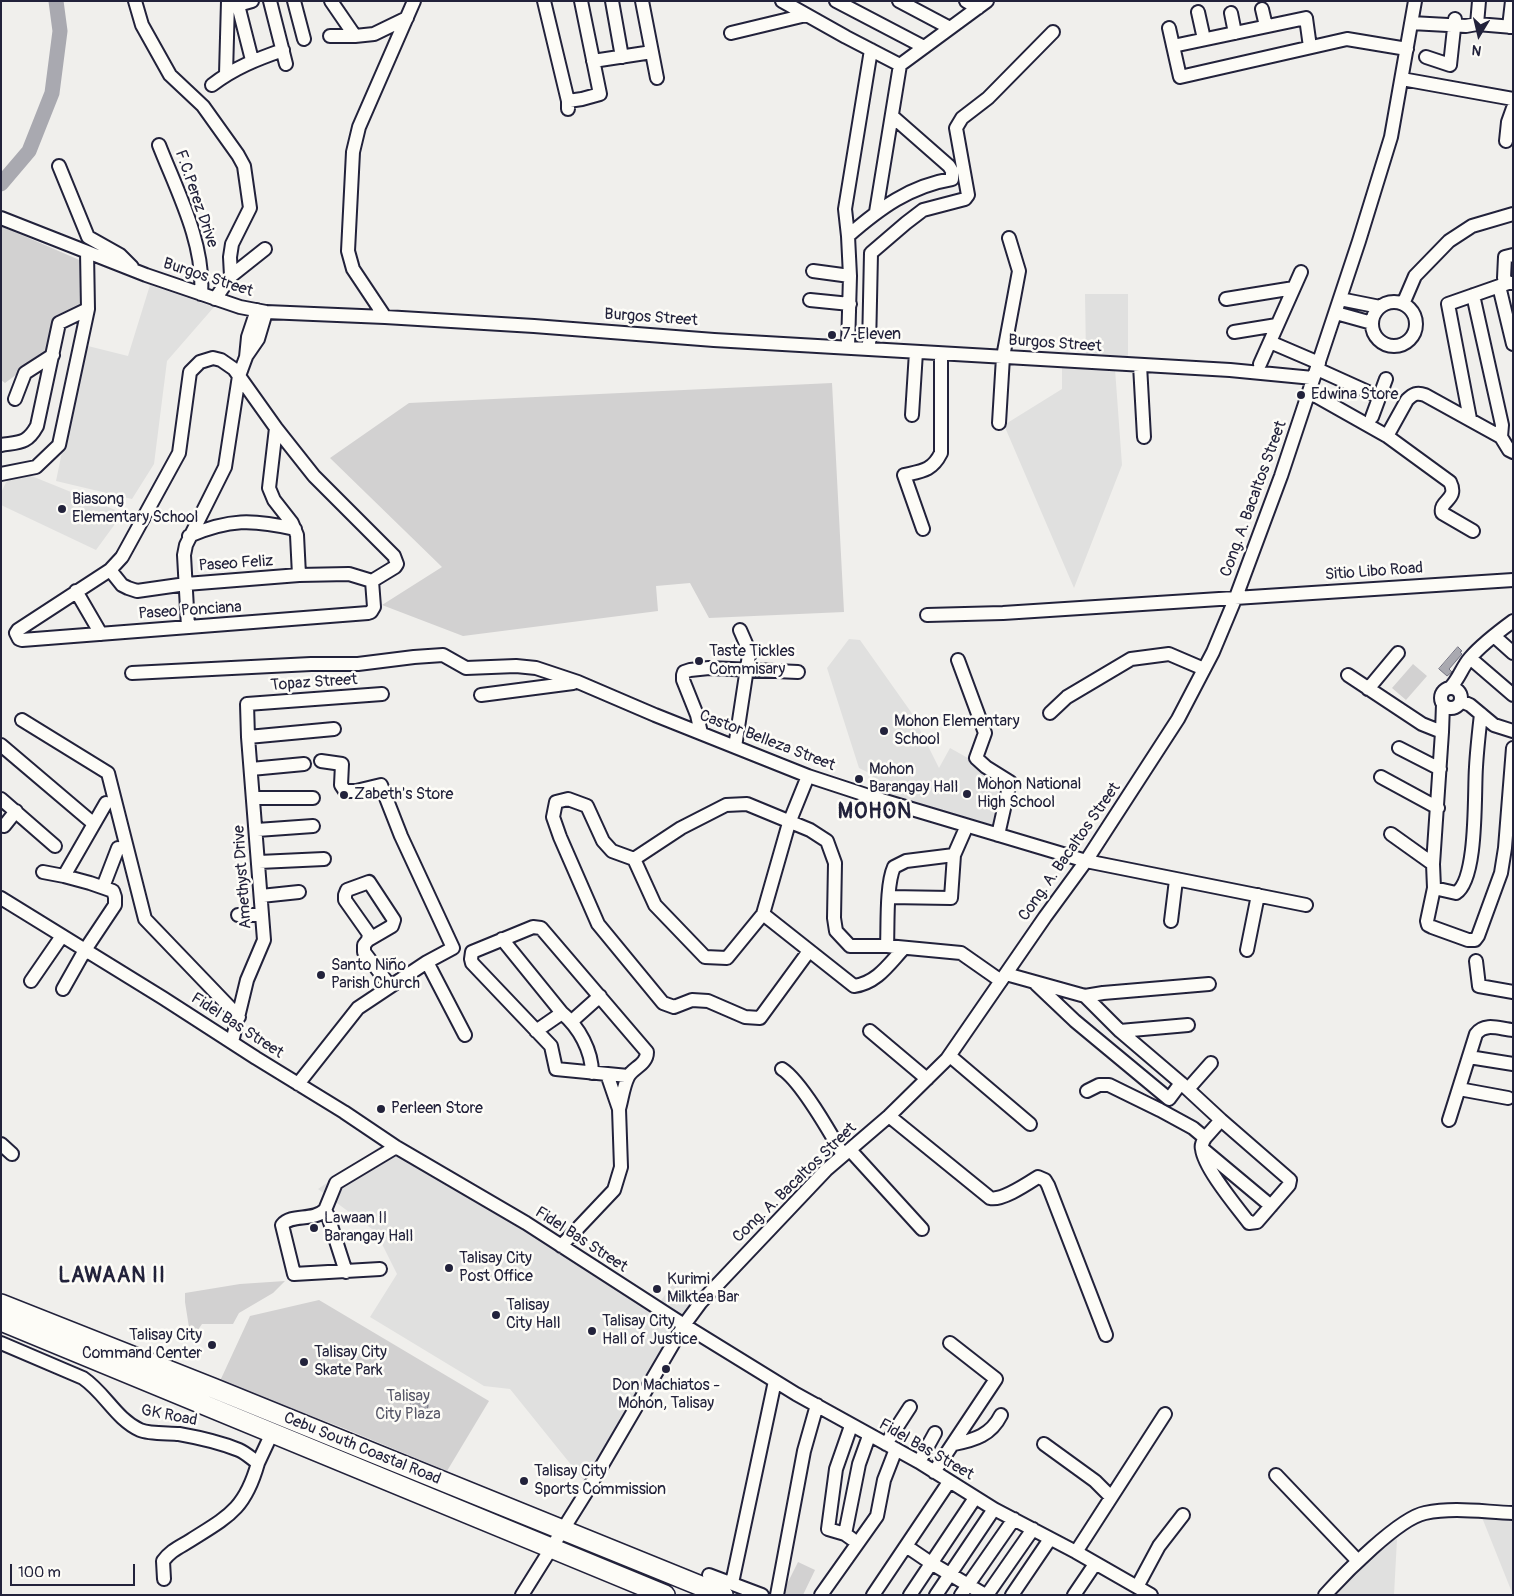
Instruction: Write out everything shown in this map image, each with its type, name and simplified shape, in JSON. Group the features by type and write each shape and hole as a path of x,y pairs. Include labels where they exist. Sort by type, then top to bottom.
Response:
{"highway":[{"name":"Cebu South Coastal Road","path":"1,1304 213,1388 562,1531 727,1589"},
{"name":"Cebu South Coastal Road","path":"1,1321 665,1595"}],"street":[{"path":"135,1 142,25 170,75 203,106 244,166 250,208 232,244 230,257 231,276"},
{"path":"231,5 252,1"},
{"path":"270,1 286,64"},
{"path":"294,1 304,39"},
{"path":"331,1 355,36"},
{"path":"385,317 353,269 348,251 352,159 359,127 414,1"},
{"path":"544,1 568,105 600,94 581,1"},
{"path":"612,1 622,57"},
{"path":"642,1 657,78"},
{"path":"782,1 900,65"},
{"path":"836,1 924,47"},
{"path":"899,1 950,28"},
{"path":"966,1 983,4"},
{"name":"Cong. A. Bacaltos Street","path":"522,1595 654,1378 684,1325 701,1302 738,1261 846,1152 889,1116 950,1056 1045,917 1086,861 1178,719 1204,669 1236,597 1281,476 1336,313 1391,137 1415,1"},
{"path":"1477,24 1479,1"},
{"path":"1412,19 1455,22 1466,26 1477,24 1511,27 1512,1"},
{"path":"876,212 900,65 983,4"},
{"path":"231,5 252,60"},
{"path":"226,74 231,5"},
{"path":"1262,9 1266,26"},
{"path":"1198,12 1204,40"},
{"path":"1231,13 1235,33"},
{"path":"731,33 806,14"},
{"path":"330,36 374,34 407,18"},
{"path":"1173,46 1306,18 1310,47"},
{"path":"1426,57 1450,65 1455,22"},
{"path":"1169,28 1180,76 1347,39 1407,49"},
{"path":"869,348 871,253 923,210 965,199 968,195 956,128 962,118 988,98 1054,32"},
{"path":"212,85 226,74 252,60 283,50"},
{"path":"848,347 850,276 845,209 871,50"},
{"path":"593,61 652,52"},
{"path":"1402,79 1513,98"},
{"path":"1506,140 1508,122 1513,108"},
{"path":"848,236 876,212 915,190 952,180 952,171 949,166 892,116"},
{"name":"F.C.Perez Drive","path":"160,145 192,229 201,262 201,294"},
{"path":"59,166 88,237 120,255 135,270"},
{"path":"1403,304 1415,276 1449,241 1472,226 1513,214"},
{"name":"Burgos Street","path":"6,221 215,299 261,311 385,317 941,354 1230,370 1316,370"},
{"path":"999,423 1003,357 1019,271 1009,238"},
{"path":"215,299 231,276 265,249"},
{"path":"1,474 36,467 58,445 88,309 87,252"},
{"path":"1513,255 1505,257 1504,278 1513,344"},
{"path":"813,272 850,276"},
{"path":"1260,364 1301,272"},
{"path":"1470,419 1448,304 1506,284"},
{"path":"1226,299 1294,288"},
{"path":"1473,295 1500,416 1501,437"},
{"path":"1340,299 1380,307"},
{"path":"810,300 850,304"},
{"path":"1387,303 1403,304 1414,315 1416,323 1415,331 1411,338 1405,343 1392,345 1380,340 1376,336 1372,323 1374,314 1387,303"},
{"path":"1,445 26,440 32,434 37,426 59,323 88,309"},
{"path":"188,627 184,555 189,536 224,467 239,376 246,357 248,337 261,311"},
{"path":"1336,313 1372,323"},
{"path":"1234,332 1277,325"},
{"path":"1270,342 1316,370 1379,397"},
{"path":"912,415 916,352"},
{"path":"923,529 904,475 926,470 936,463 941,453 941,354"},
{"path":"15,399 25,373 53,355"},
{"path":"101,634 76,591 110,570 122,557 179,453 190,372 200,362 213,358 226,363 239,376 276,428 314,476 394,556 397,564 395,568 372,581"},
{"path":"1140,365 1144,437"},
{"path":"1372,417 1386,380"},
{"path":"1309,392 1387,436 1450,482 1453,488 1452,495 1440,510 1449,518 1473,531"},
{"path":"1387,436 1403,405 1411,396 1418,393 1425,395 1501,437 1509,450 1513,452"},
{"path":"276,428 269,488 274,500 292,523 297,535 299,576"},
{"path":"189,536 210,527 239,521 268,523 295,530"},
{"name":"Paseo Feliz","path":"110,570 122,585 137,590 186,584 349,574 372,581"},
{"name":"Sitio Libo Road","path":"927,615 1003,613 1513,580"},
{"name":"Paseo Ponciana","path":"76,591 18,630 17,636 22,640 368,613 374,607 372,581"},
{"path":"1513,621 1470,658 1455,683 1450,688 1444,690 1441,695 1443,704 1442,732 1433,864 1434,888 1424,930 1468,940 1475,940 1478,936 1501,873 1505,848 1513,748"},
{"path":"735,747 749,655 748,646 740,630"},
{"path":"1494,636 1513,653"},
{"path":"1368,689 1398,653"},
{"path":"1050,714 1066,697 1131,659 1169,654 1204,669"},
{"name":"Castor Belleza Street","path":"132,673 311,664 358,664 443,655 466,668 536,668 578,682 808,776 875,798 1086,861 1306,905"},
{"path":"1470,658 1512,695"},
{"path":"958,660 985,733 976,758 986,767 1010,782 998,835"},
{"path":"701,733 683,673 690,670 708,668 798,672"},
{"path":"1348,675 1422,724 1442,732"},
{"path":"481,695 578,682"},
{"path":"1450,688 1459,692 1461,701"},
{"name":"Topaz Street","path":"247,704 382,694"},
{"path":"1443,704 1451,708 1457,706 1461,701"},
{"path":"1461,701 1470,705 1494,725 1513,731"},
{"name":"Amethyst Drive","path":"232,1042 247,980 264,940 247,704"},
{"path":"1434,888 1456,893 1461,890 1467,874 1472,850 1481,714"},
{"path":"22,720 108,773 145,920 239,1017"},
{"path":"248,736 334,729"},
{"path":"1,745 94,824"},
{"path":"1399,748 1440,770"},
{"path":"298,1084 358,1008 427,962 453,948 401,836 381,785 356,791 344,791 341,785 342,764 321,761"},
{"path":"251,769 304,764"},
{"path":"808,776 789,823 763,914 727,958 705,957 654,906 634,859 612,851 603,840 587,806 568,799 556,802 553,817 598,924 663,1003 674,1007 692,1000 708,1000 745,1017 760,1018 810,951"},
{"path":"1381,777 1438,808"},
{"path":"253,798 313,798"},
{"path":"1,799 55,846"},
{"path":"64,876 106,803"},
{"path":"634,859 681,828 726,806 747,804 789,823 810,830 827,841 835,863 834,918 836,931 850,946 887,946 961,953 1003,978 1034,983 1085,996 1209,984"},
{"path":"4,826 16,811"},
{"path":"257,830 313,826"},
{"path":"889,897 951,898 954,855 966,830"},
{"path":"1391,834 1433,864"},
{"path":"103,887 118,848"},
{"path":"887,946 892,871 897,864 931,857 954,855"},
{"path":"259,862 324,859"},
{"path":"43,872 103,887 113,891 116,897 115,905 85,950 63,989"},
{"path":"1171,921 1176,880"},
{"path":"368,940 369,934 345,900 347,890 366,882 369,882 394,920 392,926 368,940 364,945 364,952 390,986"},
{"path":"261,896 299,892"},
{"path":"1247,950 1258,895"},
{"name":"Fidel Bas Street","path":"1,898 344,1112 396,1147 561,1246 775,1381 851,1426 919,1462 994,1509 1076,1552 1151,1595"},
{"path":"763,914 854,986 864,985 873,981 904,948"},
{"path":"238,915 262,915"},
{"path":"619,1109 628,1076 640,1066 647,1056 647,1052 541,928 533,927 473,951 471,961 551,1046 556,1069 628,1076"},
{"path":"31,981 62,936"},
{"path":"502,940 567,1017 589,1051 592,1073"},
{"path":"1476,961 1479,986 1513,992"},
{"path":"427,962 464,1035"},
{"path":"1034,983 1075,1021 1169,1099"},
{"path":"536,1031 567,1017 600,996"},
{"path":"1085,996 1120,1031 1290,1180 1289,1185 1257,1222 1249,1223 1223,1189 1206,1162 1203,1143 1221,1120"},
{"path":"1120,1031 1188,1025"},
{"path":"1449,1120 1476,1034 1480,1028 1485,1026 1513,1030"},
{"path":"870,1031 927,1080"},
{"path":"950,1056 1030,1124"},
{"path":"1469,1057 1513,1064"},
{"path":"1160,1110 1169,1099 1211,1063"},
{"path":"782,1069 791,1075 846,1152 922,1229"},
{"path":"561,1246 605,1200 616,1185 622,1167 619,1109 607,1074"},
{"path":"1087,1091 1099,1085 1108,1085 1193,1128 1203,1143 1271,1206"},
{"path":"1459,1089 1508,1098"},
{"path":"889,1116 990,1198 995,1199 1003,1196 1038,1177 1045,1180 1106,1336"},
{"path":"1,1144 12,1154"},
{"path":"380,1269 346,1272 317,1267 294,1274 282,1225 286,1221 294,1219 312,1218 325,1210 336,1183 396,1147"},
{"path":"325,1210 346,1272"},
{"name":"GK Road","path":"1,1343 83,1378 94,1385 114,1411 129,1424 143,1431 186,1435 209,1441 239,1450 258,1463"},
{"path":"934,1472 996,1379 950,1343"},
{"path":"727,1589 775,1381"},
{"path":"777,1595 804,1451 817,1406"},
{"path":"821,1595 877,1516 891,1446 910,1407"},
{"path":"1076,1552 1165,1414"},
{"path":"954,1444 966,1442 987,1434 1001,1415"},
{"path":"851,1426 836,1469 828,1529 845,1534 859,1543"},
{"path":"164,1579 163,1561 166,1557 178,1546 218,1524 238,1506 252,1482 258,1463 272,1433"},
{"path":"919,1462 935,1433"},
{"path":"845,1534 858,1464 869,1436"},
{"path":"1044,1444 1094,1481 1111,1497"},
{"path":"1276,1475 1358,1561"},
{"path":"874,1595 949,1482"},
{"path":"910,1595 976,1498"},
{"path":"936,1595 994,1509"},
{"path":"1325,1595 1358,1561 1406,1520 1423,1513 1457,1510 1513,1513"},
{"path":"1137,1587 1159,1546 1183,1515"},
{"path":"964,1590 1014,1520"},
{"path":"906,1546 931,1564 950,1574 964,1590 986,1595 1033,1529"},
{"path":"1012,1595 1050,1539"},
{"path":"1074,1595 1095,1564"},
{"path":"709,1575 727,1589 762,1595"}],"shaded area":[{"path":"150,285 214,307 167,361 154,464 132,499 56,481 84,345 128,356"},
{"path":"1085,294 1128,294 1128,360 1086,356"},
{"path":"1062,366 1115,369 1122,465 1074,588 1004,425 1062,389"},
{"name":"Biasong Elementary School","path":"29,475 123,513 96,550 1,505 1,493 8,478"},
{"name":"Mohon Elementary School","path":"849,639 860,640 911,712 939,768 950,748 1007,780 994,830 867,792 873,775 859,768 827,668"},
{"path":"1458,647 1462,654 1449,669 1452,672 1447,676 1439,669"},
{"path":"385,1143 676,1325 585,1482 510,1389 484,1386 370,1317 397,1274 376,1232 318,1189"},
{"path":"676,1279 699,1296 683,1318 660,1302"},
{"path":"419,1397 425,1400 428,1406 425,1412 419,1415 413,1412 410,1406 413,1400"},
{"path":"1513,1514 1513,1595 1481,1515"},
{"path":"1397,1539 1394,1595 1330,1595 1386,1541"}],"green space":[{"path":"1,226 84,262 84,305 56,317 51,349 5,383 1,380"},
{"path":"832,383 844,612 709,618 690,583 656,586 658,611 463,636 382,605 442,567 330,458 409,403"},
{"path":"1413,664 1427,676 1406,700 1392,688"},
{"path":"285,1281 273,1293 239,1313 233,1324 202,1324 191,1340 185,1293 240,1284"},
{"name":"Talisay City Plaza","path":"319,1300 489,1401 447,1471 343,1428 220,1381 250,1316"},
{"path":"798,1562 815,1570 803,1595 788,1595 783,1592"}],"waterway":[{"path":"1,184 29,151 52,93 60,31 56,1"}],"place":[{"name":"7-Eleven","path":"832,335"},
{"name":"Edwina Store","path":"1301,395"},
{"name":"Biasong Elementary School","path":"62,509"},
{"name":"Taste Tickles Commisary","path":"699,661"},
{"name":"Mohon Elementary School","path":"884,731"},
{"name":"Mohon Barangay Hall","path":"859,779"},
{"name":"Mohon National High School","path":"967,794"},
{"name":"Zabeth's Store","path":"344,795"},
{"name":"Santo Niño Parish Church","path":"321,975"},
{"name":"Perleen Store","path":"381,1109"},
{"name":"Lawaan II Barangay Hall","path":"314,1228"},
{"name":"Talisay City Post Office","path":"449,1268"},
{"name":"Kurimi Milktea Bar","path":"657,1289"},
{"name":"Talisay City Hall","path":"496,1315"},
{"name":"Talisay City Hall of Justice","path":"592,1331"},
{"name":"Talisay City Command Center","path":"212,1345"},
{"name":"Talisay City Skate Park","path":"304,1362"},
{"name":"Don Machiatos - Mohon, Talisay","path":"666,1369"},
{"name":"Talisay City Sports Commission","path":"524,1481"}],"district":[{"name":"MOHON","path":"875,813"},
{"name":"LAWAAN II","path":"112,1277"}]}
